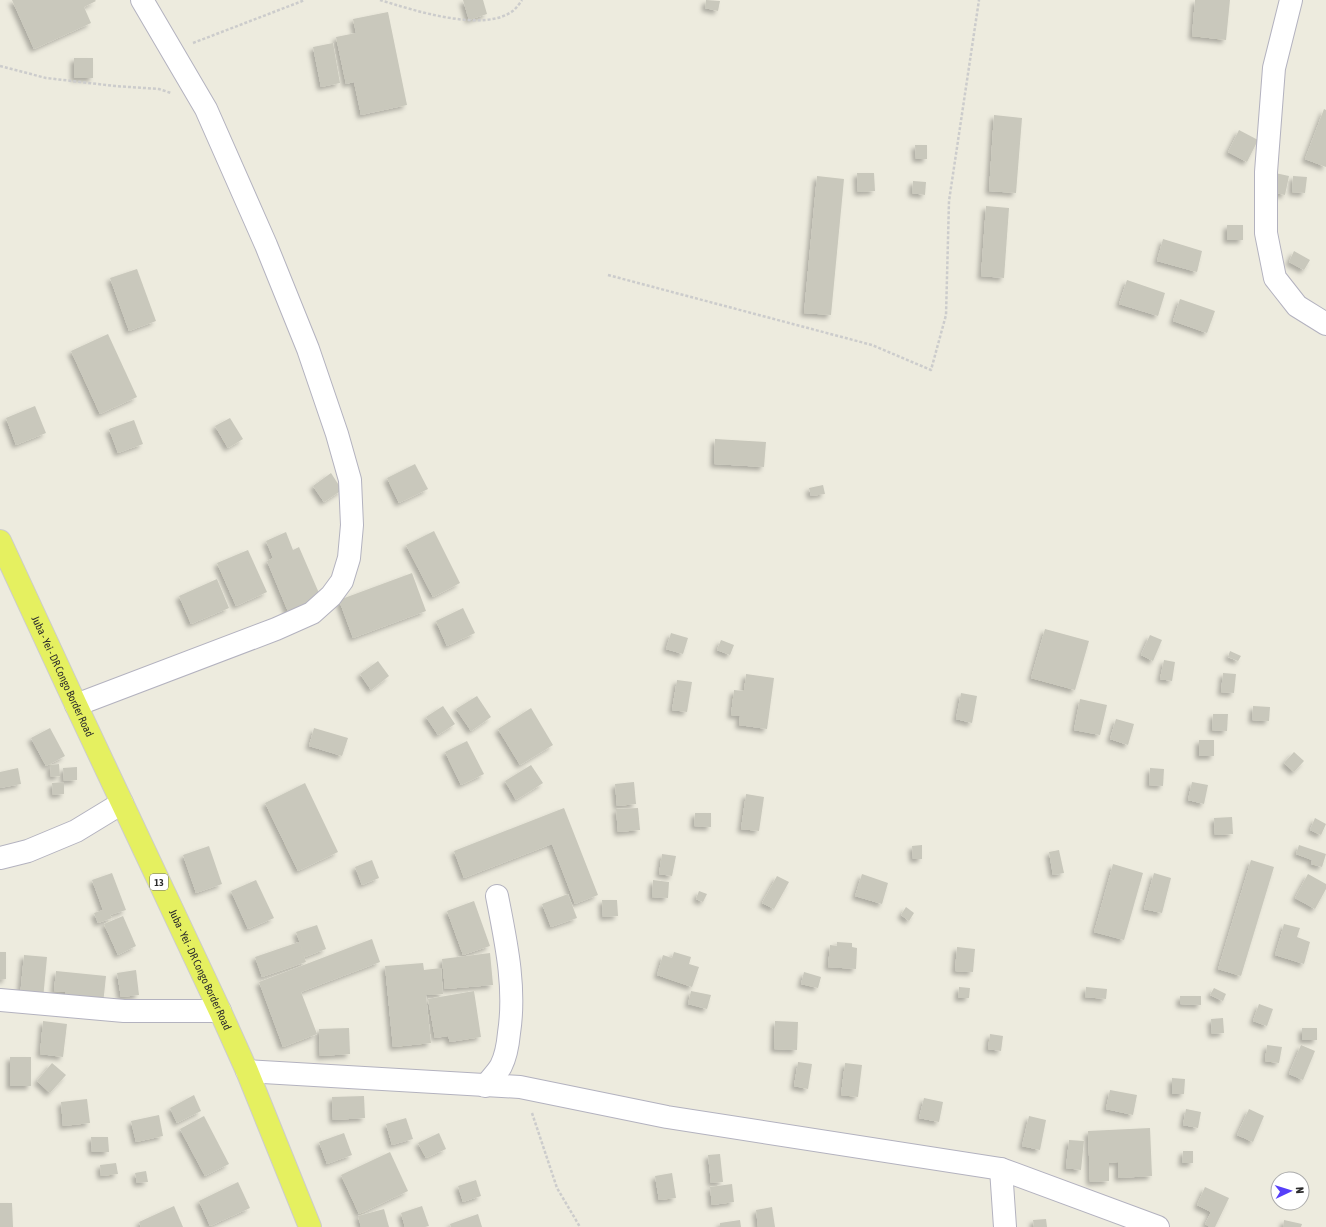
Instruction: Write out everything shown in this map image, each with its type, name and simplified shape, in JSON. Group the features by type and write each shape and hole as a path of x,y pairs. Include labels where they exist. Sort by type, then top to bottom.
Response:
{"main road":[{"name":"Juba - Yei - DR Congo Border Road","path":"0,541 220,1010 310,1227"}],"street":[{"path":"76,705 276,629 312,613 331,596 342,581 349,558 352,525 350,480 335,426 308,349 266,245 206,109 142,0"},
{"path":"1291,0 1274,68 1266,172 1266,233 1275,278 1297,306 1326,324"},
{"path":"0,858 28,852 76,830 122,803"},
{"path":"486,1086 501,1067 508,1046 511,1019 512,985 506,942 497,896"},
{"path":"0,1000 124,1011 220,1010"},
{"path":"246,1071 520,1087 667,1118 1001,1170 1158,1227"},
{"path":"1001,1170 1005,1227"}],"path":[{"path":"173,51 305,0"},
{"path":"380,0 458,20 480,21 498,18 514,10 522,0"},
{"path":"608,275 872,345 931,370 946,315 949,201 979,0"},
{"path":"0,66 46,78 115,86 159,89 172,94"},
{"path":"520,1087 535,1119 557,1188 580,1227"}],"building":[{"path":"12,0 96,1 84,7 91,23 34,49"},
{"path":"463,0 483,0 487,14 469,20"},
{"path":"706,0 720,1 718,11 705,8"},
{"path":"1195,0 1230,0 1226,40 1192,36"},
{"path":"388,12 407,105 361,115 354,82 346,84 336,37 356,33 353,19"},
{"path":"333,43 340,83 321,87 313,47"},
{"path":"74,58 93,58 93,78 74,78"},
{"path":"1324,109 1326,110 1326,167 1305,159"},
{"path":"994,115 1022,118 1016,193 989,191"},
{"path":"1239,130 1258,140 1247,162 1228,152"},
{"path":"915,145 927,145 927,159 916,159"},
{"path":"857,173 874,173 875,191 858,192"},
{"path":"1275,173 1289,176 1285,195 1272,192"},
{"path":"817,176 844,179 831,315 804,313"},
{"path":"1293,176 1307,177 1305,193 1292,192"},
{"path":"913,181 926,182 925,195 912,193"},
{"path":"986,206 1009,208 1004,278 981,276"},
{"path":"1227,225 1243,225 1243,240 1227,240"},
{"path":"1163,239 1202,251 1197,272 1157,261"},
{"path":"1294,251 1310,260 1304,270 1289,262"},
{"path":"137,269 156,321 129,331 110,278"},
{"path":"1127,280 1165,293 1158,316 1119,304"},
{"path":"1180,299 1215,311 1207,333 1173,321"},
{"path":"108,334 137,397 100,414 71,351"},
{"path":"35,406 46,433 16,445 6,418"},
{"path":"230,418 243,439 228,448 215,426"},
{"path":"134,420 143,444 118,453 109,429"},
{"path":"715,439 766,442 764,467 714,464"},
{"path":"415,464 428,489 399,503 387,478"},
{"path":"331,473 342,490 324,502 313,486"},
{"path":"823,485 825,494 811,496 809,488"},
{"path":"434,531 460,583 433,597 406,545"},
{"path":"286,532 293,550 299,547 322,600 289,614 267,561 273,558 266,541"},
{"path":"248,550 267,592 236,606 217,563"},
{"path":"412,573 426,611 353,638 339,600"},
{"path":"217,579 229,608 191,624 179,596"},
{"path":"463,608 475,633 447,646 436,621"},
{"path":"1045,629 1089,641 1075,690 1031,678"},
{"path":"671,633 688,638 683,654 666,649"},
{"path":"1150,635 1162,640 1153,661 1141,655"},
{"path":"721,640 734,645 730,655 717,650"},
{"path":"1230,651 1241,656 1238,661 1228,657"},
{"path":"1164,660 1175,662 1172,681 1160,679"},
{"path":"378,661 389,676 371,690 360,674"},
{"path":"1223,673 1236,674 1234,693 1221,692"},
{"path":"746,674 774,678 767,729 739,725 740,716 731,715 734,690 744,691"},
{"path":"677,680 692,682 687,712 672,710"},
{"path":"961,693 977,696 972,723 956,719"},
{"path":"477,696 491,717 471,731 456,709"},
{"path":"1080,699 1107,705 1100,735 1074,730"},
{"path":"443,706 455,724 438,735 426,717"},
{"path":"1253,706 1270,707 1269,721 1252,720"},
{"path":"531,708 553,745 520,765 498,729"},
{"path":"1213,714 1228,714 1227,731 1212,730"},
{"path":"1116,719 1134,724 1128,745 1110,739"},
{"path":"50,728 65,756 46,766 31,738"},
{"path":"314,728 348,738 342,756 309,746"},
{"path":"1199,740 1214,740 1214,756 1199,756"},
{"path":"467,741 484,774 461,785 445,752"},
{"path":"1294,752 1304,761 1294,772 1284,763"},
{"path":"59,764 60,776 51,777 50,765"},
{"path":"531,765 543,783 516,800 505,781"},
{"path":"77,767 77,780 64,781 63,768"},
{"path":"18,768 21,784 0,788 0,772"},
{"path":"1150,768 1164,769 1163,786 1149,785"},
{"path":"64,782 64,794 53,795 52,783"},
{"path":"634,782 636,804 617,806 615,784"},
{"path":"1192,782 1208,785 1204,804 1188,800"},
{"path":"305,783 338,852 298,871 265,803"},
{"path":"746,794 764,797 759,831 741,829"},
{"path":"564,808 598,895 575,904 552,844 464,878 454,851"},
{"path":"638,808 640,830 618,832 616,809"},
{"path":"695,813 711,813 711,827 694,826"},
{"path":"1232,817 1233,834 1215,835 1214,818"},
{"path":"1315,818 1326,824 1321,835 1310,830"},
{"path":"922,845 922,859 913,859 912,846"},
{"path":"1299,845 1326,854 1322,867 1311,864 1312,860 1296,854"},
{"path":"209,846 222,884 196,893 183,855"},
{"path":"1059,850 1064,873 1053,875 1049,852"},
{"path":"662,854 676,856 672,876 659,874"},
{"path":"372,860 379,878 362,885 355,867"},
{"path":"1251,860 1274,867 1241,976 1218,969"},
{"path":"1113,864 1143,873 1124,940 1094,932"},
{"path":"112,873 126,910 110,915 112,918 98,923 94,913 103,910 92,880"},
{"path":"1154,873 1171,878 1162,913 1144,909"},
{"path":"862,874 888,883 882,904 855,896"},
{"path":"1308,874 1326,884 1326,889 1315,909 1295,898"},
{"path":"777,876 789,882 774,909 762,903"},
{"path":"256,880 274,918 248,929 231,891"},
{"path":"653,880 669,882 668,898 652,897"},
{"path":"699,891 707,894 703,902 696,899"},
{"path":"568,894 577,918 551,927 542,904"},
{"path":"602,900 617,900 618,916 603,917"},
{"path":"474,901 490,946 463,955 447,911"},
{"path":"906,907 914,913 909,921 901,915"},
{"path":"123,916 136,946 118,955 104,924"},
{"path":"1284,924 1300,928 1297,937 1310,942 1304,964 1275,955"},
{"path":"317,925 326,949 305,957 296,932"},
{"path":"372,939 380,962 301,992 317,1034 283,1047 259,982"},
{"path":"299,942 306,962 262,977 255,957"},
{"path":"837,942 852,943 852,947 857,948 856,969 828,967 830,945 837,946"},
{"path":"957,947 975,949 973,972 955,971"},
{"path":"0,952 6,952 6,979 0,980"},
{"path":"674,952 691,957 689,964 699,967 692,987 657,975 663,955 672,958"},
{"path":"490,953 493,985 445,989 442,959"},
{"path":"24,955 47,957 43,999 20,997"},
{"path":"423,963 424,970 441,968 443,994 426,995 431,1043 393,1047 385,966"},
{"path":"136,970 139,995 121,997 117,973"},
{"path":"56,971 106,976 103,1004 65,1000 65,992 54,991"},
{"path":"804,972 821,977 818,988 801,984"},
{"path":"959,987 970,988 969,998 958,998"},
{"path":"1086,987 1107,989 1106,999 1085,997"},
{"path":"1214,988 1226,994 1223,1001 1210,995"},
{"path":"474,991 481,1037 450,1042 448,1036 435,1038 428,999"},
{"path":"691,991 711,995 707,1009 688,1004"},
{"path":"1180,996 1201,996 1201,1005 1180,1004"},
{"path":"1259,1004 1273,1009 1267,1026 1253,1021"},
{"path":"1223,1018 1224,1033 1212,1034 1211,1019"},
{"path":"43,1021 67,1024 63,1057 40,1054"},
{"path":"775,1021 798,1022 797,1050 774,1049"},
{"path":"349,1028 350,1054 320,1056 319,1029"},
{"path":"1302,1028 1317,1028 1317,1040 1302,1040"},
{"path":"990,1034 1003,1036 1001,1051 988,1049"},
{"path":"1267,1045 1282,1047 1279,1063 1265,1061"},
{"path":"1301,1045 1315,1051 1303,1080 1289,1074"},
{"path":"10,1057 31,1057 31,1086 10,1086"},
{"path":"798,1062 812,1064 808,1089 794,1086"},
{"path":"52,1063 66,1075 50,1093 37,1081"},
{"path":"845,1063 862,1065 858,1097 841,1095"},
{"path":"1172,1078 1185,1079 1184,1094 1172,1094"},
{"path":"1110,1090 1137,1095 1133,1115 1106,1109"},
{"path":"194,1095 201,1111 177,1123 170,1108"},
{"path":"364,1096 365,1118 333,1120 332,1097"},
{"path":"924,1098 943,1102 939,1122 919,1118"},
{"path":"87,1099 90,1123 63,1126 61,1102"},
{"path":"1186,1109 1201,1112 1198,1128 1183,1125"},
{"path":"1249,1109 1264,1116 1253,1142 1237,1135"},
{"path":"159,1115 163,1136 136,1142 131,1121"},
{"path":"204,1116 229,1164 205,1176 180,1129"},
{"path":"1029,1116 1046,1120 1040,1150 1022,1146"},
{"path":"406,1118 413,1139 392,1145 386,1124"},
{"path":"1150,1128 1152,1176 1118,1178 1118,1162 1109,1163 1109,1181 1090,1182 1088,1131"},
{"path":"344,1133 352,1155 327,1164 319,1142"},
{"path":"439,1133 446,1149 426,1158 418,1143"},
{"path":"91,1137 108,1137 109,1152 92,1152"},
{"path":"1069,1140 1084,1141 1081,1170 1066,1168"},
{"path":"1183,1151 1193,1151 1193,1163 1182,1163"},
{"path":"390,1152 408,1191 359,1214 341,1175"},
{"path":"720,1154 723,1182 711,1183 708,1155"},
{"path":"116,1163 118,1174 101,1176 100,1165"},
{"path":"146,1171 148,1182 137,1183 135,1173"},
{"path":"672,1173 676,1198 659,1200 655,1176"},
{"path":"476,1180 481,1196 463,1202 458,1186"},
{"path":"238,1182 250,1208 210,1226 199,1201"},
{"path":"732,1184 734,1202 712,1205 710,1187"},
{"path":"1205,1187 1229,1198 1215,1227 1210,1227 1205,1224 1211,1212 1197,1205"},
{"path":"0,1203 12,1203 13,1227 0,1227"},
{"path":"174,1206 183,1227 141,1227 139,1222"},
{"path":"422,1206 429,1226 405,1227 401,1213"},
{"path":"772,1207 775,1227 758,1227 756,1210"},
{"path":"384,1209 389,1227 361,1227 358,1216"},
{"path":"478,1214 482,1227 451,1227 450,1224"},
{"path":"1046,1219 1047,1227 1034,1227 1033,1220"},
{"path":"740,1220 741,1227 720,1227 720,1223"},
{"path":"1284,1220 1302,1224 1301,1227 1283,1227"}]}
